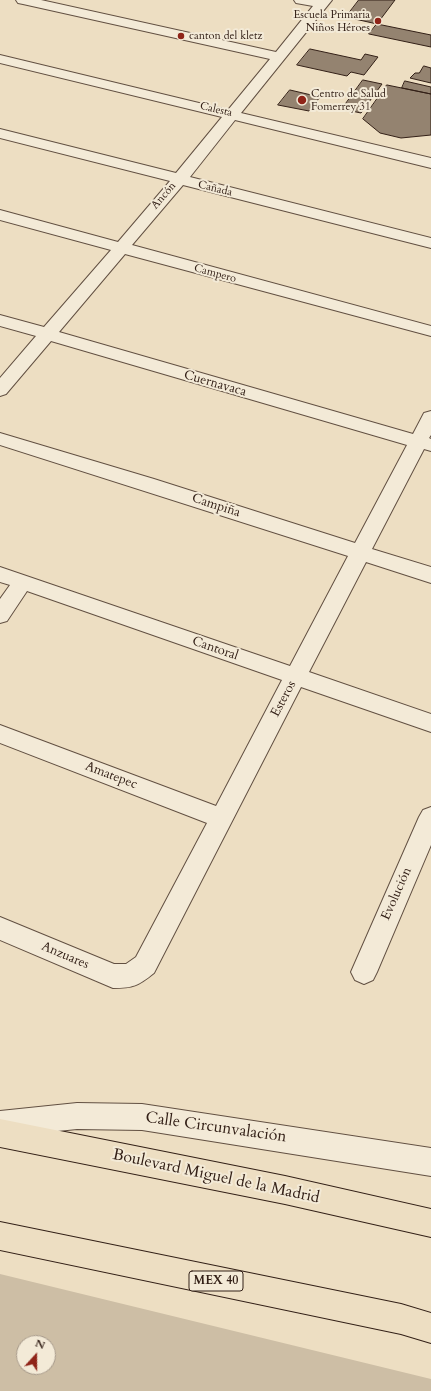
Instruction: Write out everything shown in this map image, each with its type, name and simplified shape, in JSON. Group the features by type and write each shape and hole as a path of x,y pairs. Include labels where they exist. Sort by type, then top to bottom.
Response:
{"highway":[{"name":"Boulevard Miguel de la Madrid","path":"0,1133 285,1190 431,1223"},
{"name":"MEX 40","path":"0,1236 400,1319 431,1328"}],"street":[{"path":"23,0 280,57"},
{"path":"301,0 323,2"},
{"name":"Ancón","path":"0,390 179,180 323,2"},
{"name":"Calesta","path":"0,59 431,163"},
{"name":"Cañada","path":"0,133 179,180 431,243"},
{"name":"Campero","path":"0,215 431,331"},
{"name":"Cuernavaca","path":"0,320 424,444"},
{"name":"Esteros","path":"131,976 145,965 359,552 424,444 431,418"},
{"name":"Campiña","path":"0,439 431,575"},
{"name":"Cantoral","path":"0,574 431,723"},
{"path":"0,615 23,582"},
{"name":"Amatepec","path":"0,734 221,818"},
{"name":"Evolución","path":"364,972 431,817"},
{"name":"Anzuares","path":"0,928 112,976 131,976"},
{"name":"Calle Circunvalación","path":"0,1124 77,1116 142,1117 431,1162"}],"shaded area":[{"path":"0,1274 431,1379 431,1391 0,1391"}],"building":[{"path":"359,0 395,0 377,24 346,17"},
{"path":"377,24 431,35 431,47 369,34"},
{"path":"310,49 361,60 365,54 378,57 364,75 351,72 347,76 297,65"},
{"path":"424,66 431,68 431,83 410,78 415,73 419,73"},
{"path":"363,80 382,84 361,113 342,109"},
{"path":"405,81 431,87 431,94 402,88"},
{"path":"387,85 431,94 431,135 401,138 380,133 363,119"},
{"path":"290,90 320,97 309,111 278,105"}],"place":[{"name":"Escuela Primaria Niños Héroes","path":"378,21"},
{"name":"canton del kletz","path":"181,36"},
{"name":"Centro de Salud Fomerrey 31","path":"302,100"}]}
